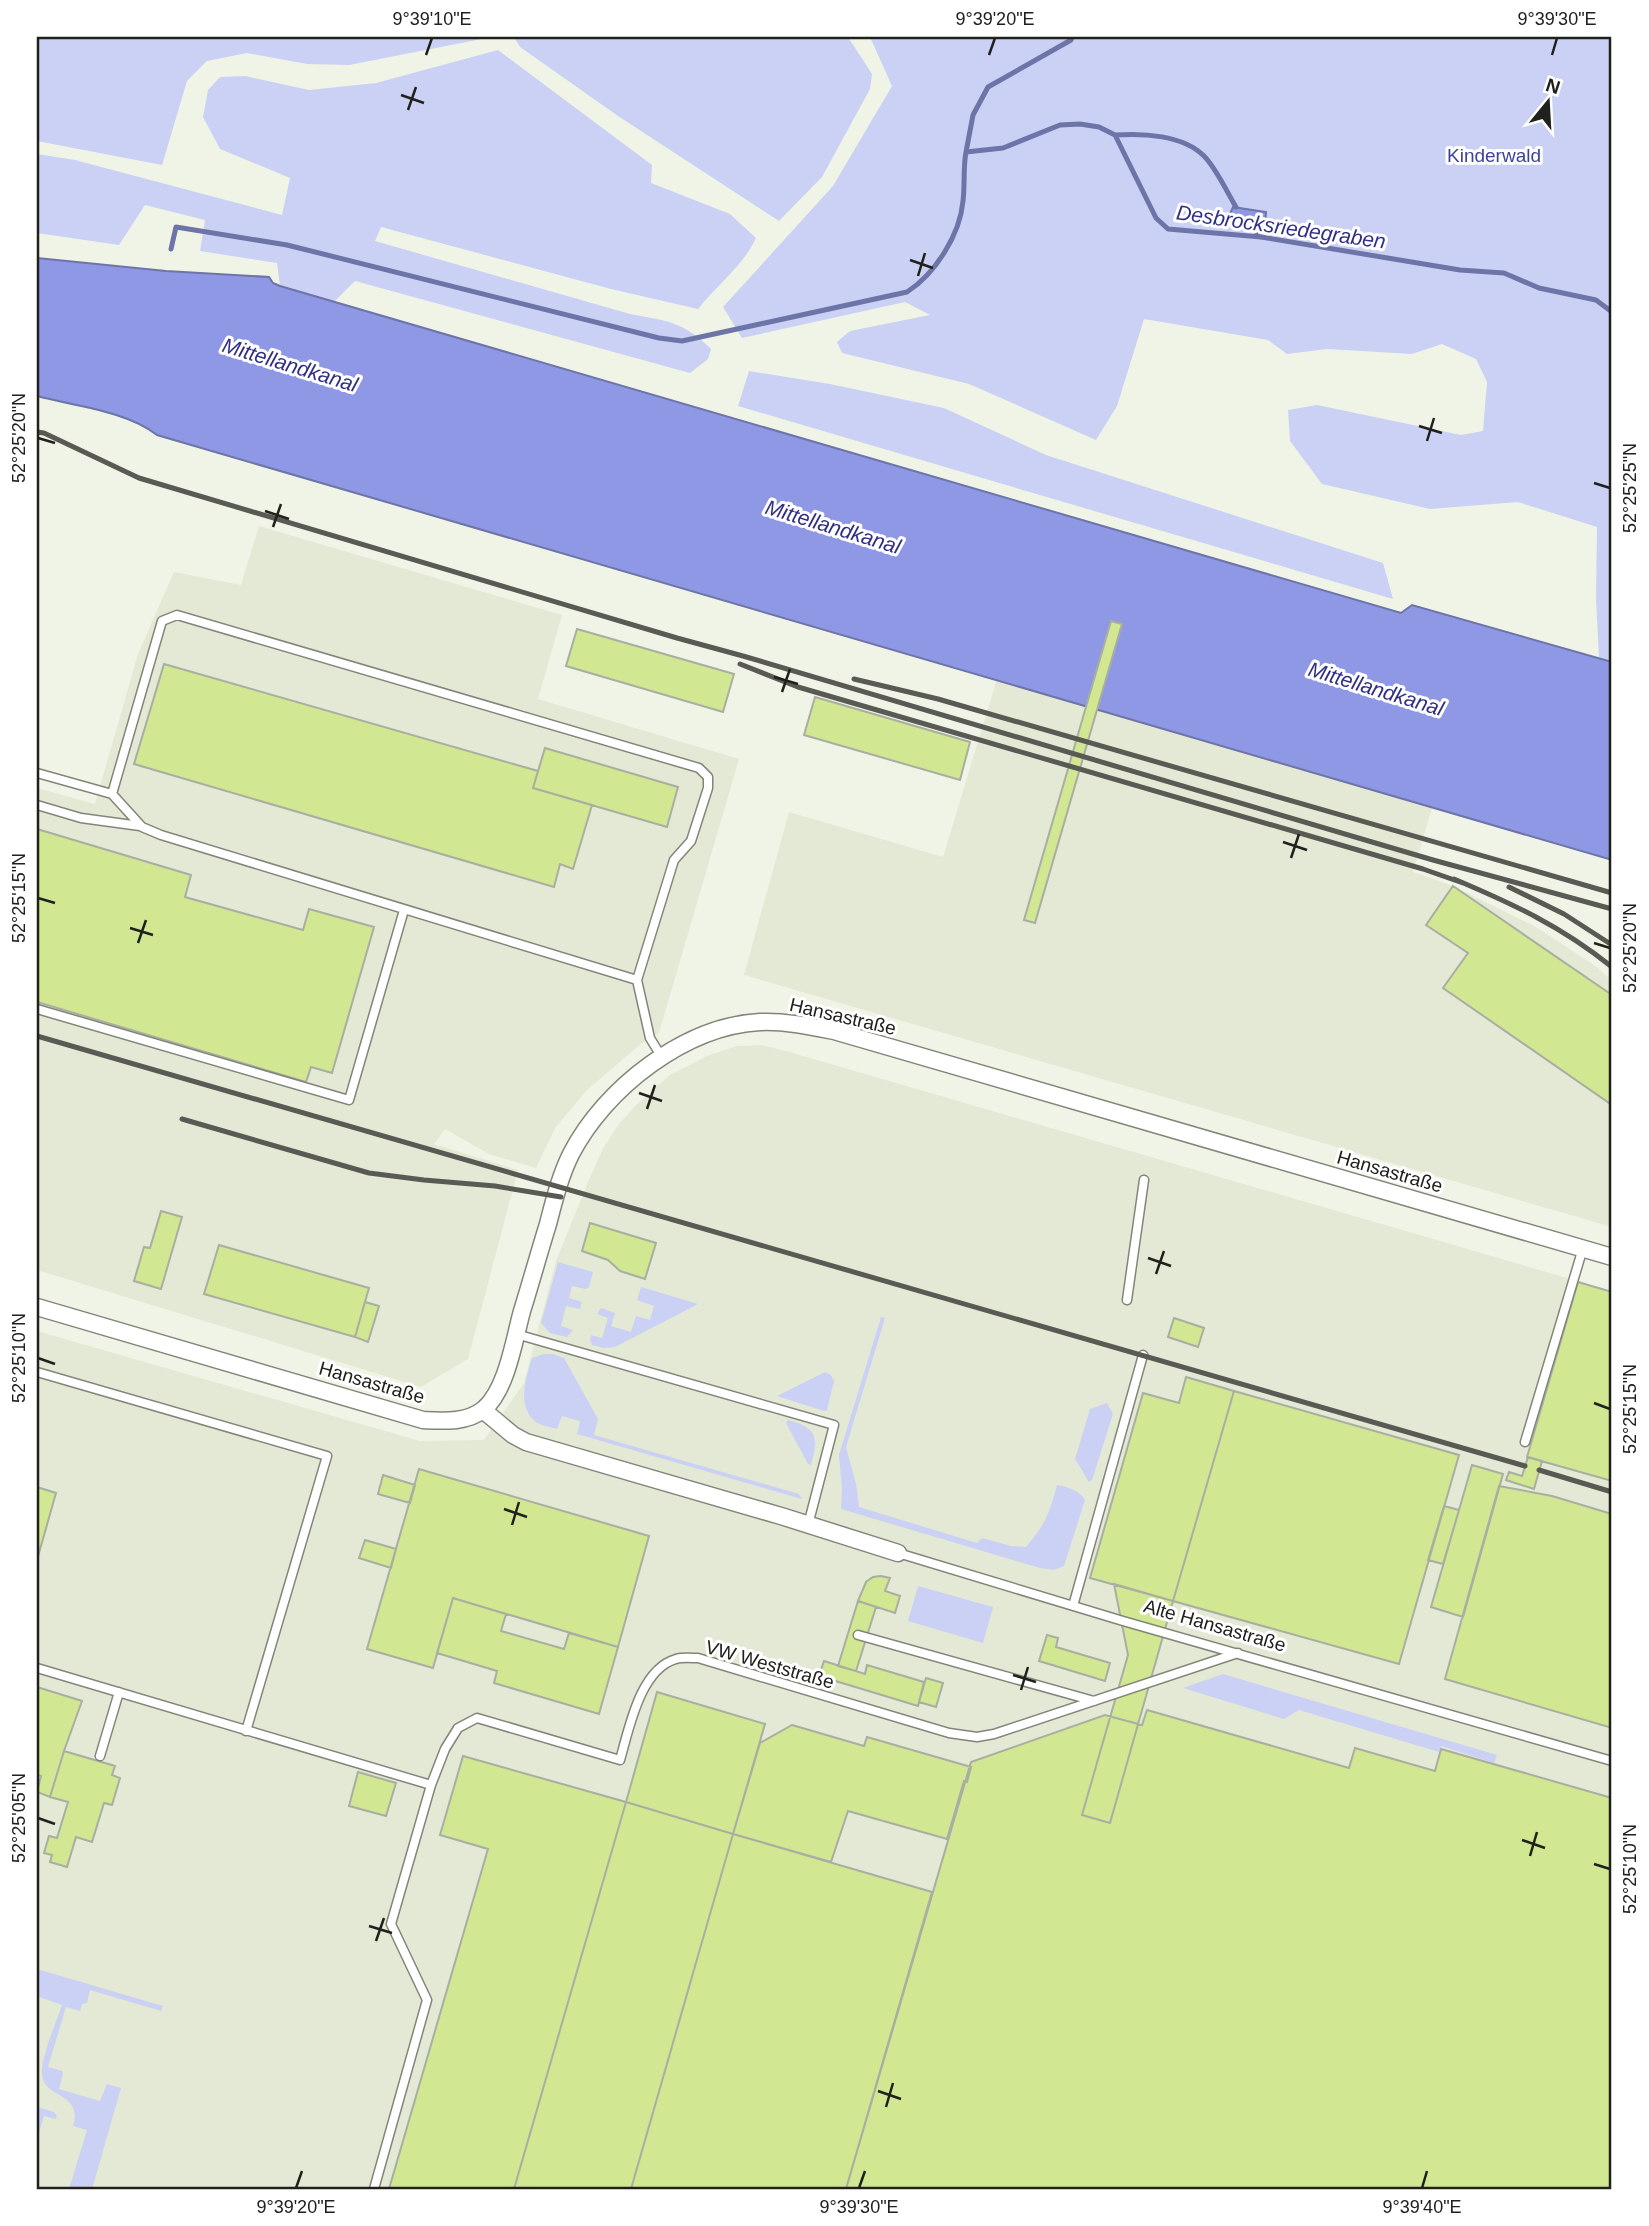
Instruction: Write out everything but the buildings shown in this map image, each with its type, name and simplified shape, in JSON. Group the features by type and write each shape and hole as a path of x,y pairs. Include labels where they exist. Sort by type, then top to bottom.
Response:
{"street":[{"name":"Hansastraße","path":"37,1307 423,1419 455,1421 482,1410 503,1381 558,1186 571,1153 616,1093 634,1076 684,1042 756,1022 793,1023 834,1031 1612,1257"},
{"name":"Alte Hansastraße","path":"482,1410 526,1442 898,1553"}],"lane":[{"path":"112,794 162,621 177,615 699,768 708,777 708,788 691,841 674,860 637,980 650,1038 661,1056"},
{"path":"37,773 112,794 142,827"},
{"path":"37,805 81,818 142,827 209,851 637,980"},
{"path":"37,1009 349,1100 404,910"},
{"path":"1127,1300 1144,1180"},
{"path":"1525,1442 1583,1248"},
{"path":"516,1334 834,1425 808,1525"},
{"path":"1073,1606 1143,1355"},
{"path":"37,1372 327,1456 246,1731"},
{"name":"Alte Hansastraße","path":"898,1553 1612,1761"},
{"path":"858,1635 1094,1701"},
{"name":"VW Weststraße","path":"374,2189 427,2000 390,1924 431,1785 444,1749 458,1728 477,1718 620,1760 640,1695 655,1673 675,1659 698,1658 968,1737 994,1734 1238,1653"},
{"path":"37,1668 431,1785"},
{"path":"100,1756 119,1692"}],"shaded area":[{"path":"259,526 562,615 538,699 739,759 659,1033 642,1043 587,1090 555,1128 536,1168 489,1154 445,1129 434,1144 518,1170 468,1359 421,1387 37,1270 37,788 95,804 138,654 174,572 241,585"},
{"path":"997,679 1432,808 1413,872 1453,886 1536,927 1597,967 1612,981 1612,1227 744,975 789,812 943,857"},
{"path":"762,1045 1612,1291 1612,2189 37,2189 37,1331 420,1441 484,1440 524,1383 556,1261 590,1177 618,1125 670,1075 707,1056 737,1046"}],"green space":[{"path":"37,37 492,37 349,65 307,64 247,53 207,61 187,81 162,165 37,141"},
{"path":"514,37 848,37 872,74 870,89 822,177 779,221 618,116 520,47"},
{"name":"Kinderwald","path":"870,37 1612,37 1612,662 1599,658 1597,527 1518,502 1430,509 1322,484 1290,441 1288,410 1317,405 1461,435 1483,431 1487,382 1476,359 1442,344 1412,354 1327,349 1287,354 1268,340 1144,319 1117,406 1096,440 969,384 842,353 837,342 850,331 930,315 905,302 742,338 723,307 833,186 892,86"},
{"path":"498,50 652,165 651,183 730,214 756,238 751,248 698,309 611,289 381,227 375,241 683,327 711,349 708,359 690,373 355,281 334,302 280,286 277,263 200,251 205,220 145,205 119,245 37,233 37,154 75,160 282,215 290,178 220,149 203,117 208,90 220,77 245,76 309,90 376,83"},
{"path":"749,371 830,384 944,408 1046,455 1383,563 1393,599 738,406"},
{"path":"558,1262 593,1272 586,1289 572,1286 569,1298 582,1302 580,1309 566,1306 561,1326 573,1330 567,1337 550,1333 541,1323"},
{"path":"641,1287 698,1304 615,1347 592,1345 591,1335 602,1338 608,1318 597,1314 601,1308 615,1313 611,1326 631,1332 636,1316 650,1320 654,1306 637,1300"},
{"path":"881,1317 885,1318 846,1447 859,1507 977,1543 982,1538 1026,1547 1046,1518 1057,1485 1065,1487 1076,1491 1085,1500 1064,1566 1054,1570 1040,1568 841,1509 839,1455"},
{"path":"544,1354 564,1358 598,1419 594,1435 799,1494 802,1499 577,1434 580,1421 562,1416 557,1429 538,1423 526,1408 524,1392 532,1358"},
{"path":"825,1372 831,1375 834,1381 827,1410 777,1396"},
{"path":"1107,1403 1113,1414 1092,1480 1089,1482 1075,1459 1090,1409"},
{"path":"788,1420 805,1426 813,1435 815,1447 811,1465 786,1423"},
{"path":"918,1586 993,1607 983,1643 908,1621"},
{"path":"1223,1674 1497,1755 1494,1763 1441,1746 1439,1752 1299,1710 1284,1719 1183,1688"},
{"path":"37,1969 163,2006 161,2011 90,1990 87,2003 82,2004 80,2011 66,2007 48,2067 62,2071 59,2089 100,2101 107,2084 121,2088 92,2189 69,2189 87,2130 73,2126 73,2107 44,2082 44,2059 62,2005 37,1996"},
{"path":"37,2107 54,2112 57,2116 56,2119 44,2116 37,2139"}],"water":[{"path":"1233,207 1266,212 1265,226 1232,221 1229,216"},
{"name":"Mittellandkanal","path":"37,258 166,271 269,277 273,283 280,286 1401,613 1412,605 1612,662 1612,860 157,435 131,420 100,410 37,396"}],"waterway":[{"path":"966,152 973,115 988,87 1072,37"},
{"name":"Desbrocksriedegraben","path":"171,249 176,227 287,245 659,338 682,341 907,292 936,264 957,227 963,201 966,152 1003,148 1060,125 1080,124 1099,127 1115,135 1156,218 1168,229 1261,237 1460,270 1504,273 1539,288 1596,300 1612,312"},
{"path":"1115,135 1162,137 1195,149 1213,167 1236,207"},
{"path":"1249,224 1261,237"}],"railway":[{"path":"37,432 139,478 1433,860 1612,909"},
{"path":"740,664 798,687 1423,869 1463,883"},
{"path":"854,679 938,699 1612,893"},
{"path":"1454,879 1536,917 1574,939 1612,967"},
{"path":"1509,887 1564,914 1612,945"},
{"path":"37,1036 1525,1466"},
{"path":"182,1119 369,1173 495,1186 561,1197"},
{"path":"1539,1470 1612,1492"}]}
